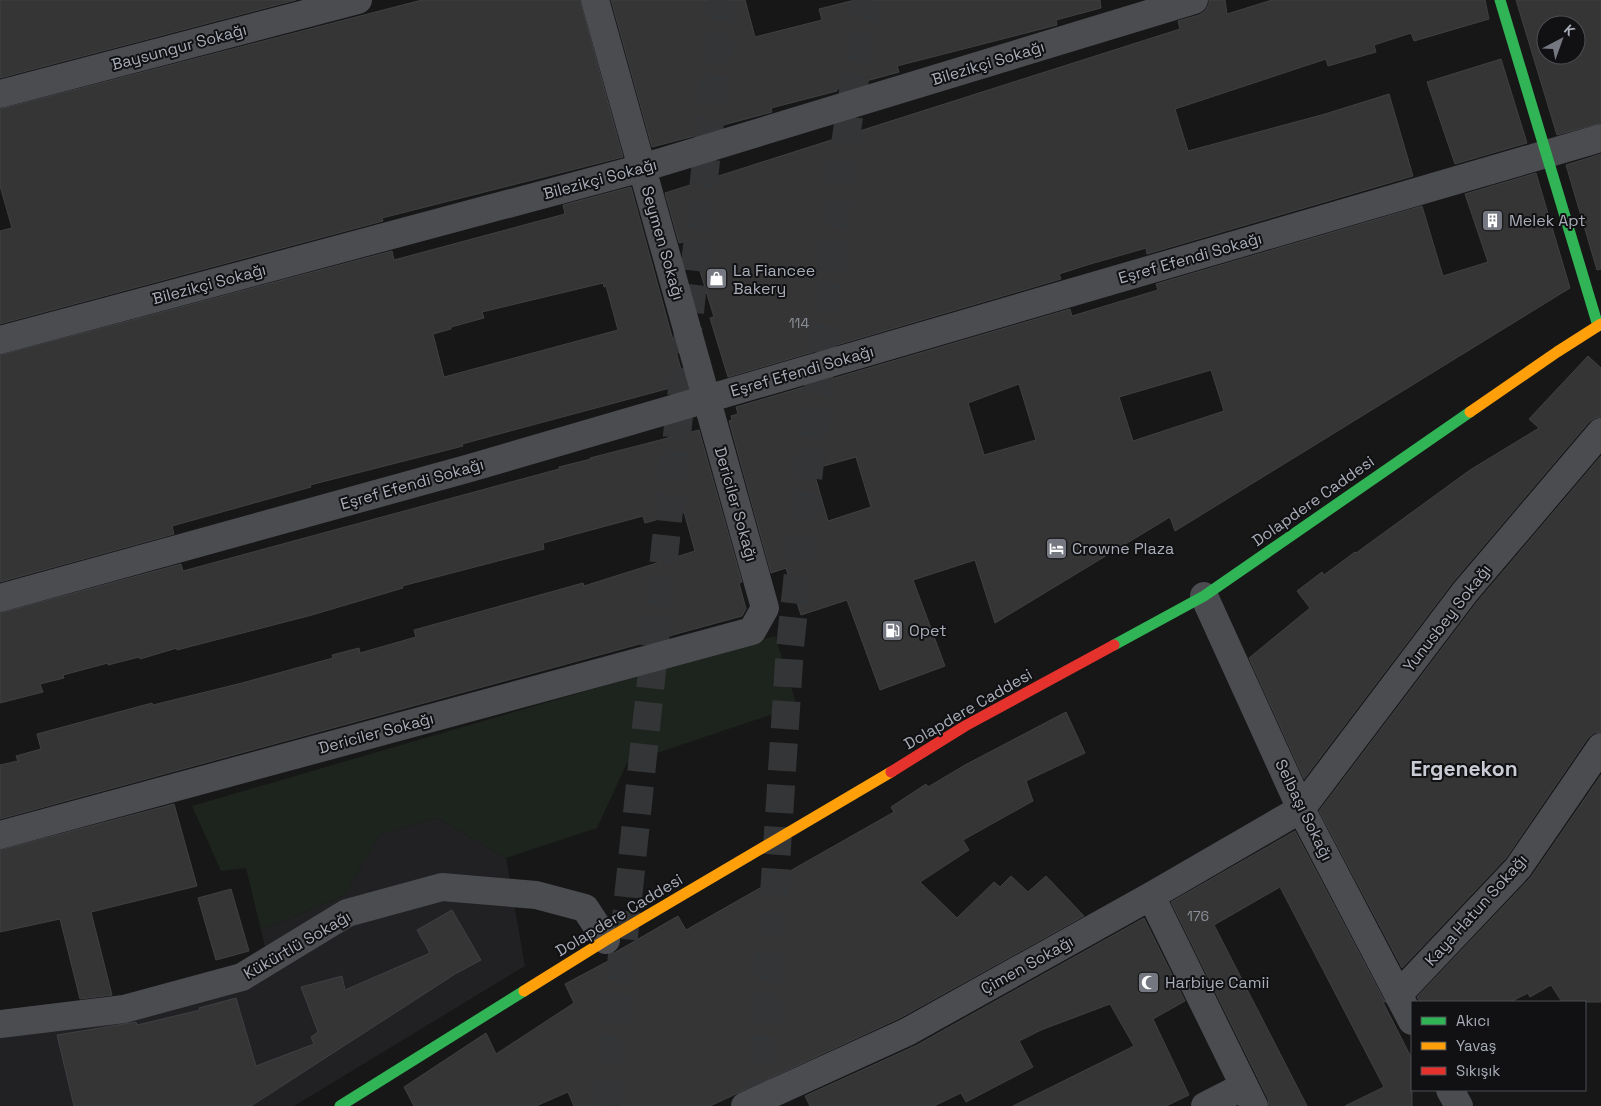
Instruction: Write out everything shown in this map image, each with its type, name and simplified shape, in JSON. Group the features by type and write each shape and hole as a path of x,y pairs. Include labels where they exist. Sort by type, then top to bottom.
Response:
{"main road":[{"path":"1500,0 1546,155 1600,325"},
{"name":"Dolapdere Caddesi","path":"340,1106 606,940 870,785 966,726 1204,596 1600,325"}],"street":[{"name":"Baysungur Sokağı","path":"0,94 358,0"},
{"name":"Seymen Sokağı","path":"595,0 706,399"},
{"name":"Bilezikçi Sokağı","path":"0,340 642,168 1194,0"},
{"name":"Eşref Efendi Sokağı","path":"0,598 461,470 1601,138"},
{"name":"Dericiler Sokağı","path":"0,835 759,620 706,399"},
{"name":"Yunusbey Sokağı","path":"1301,809 1465,592 1601,432"},
{"name":"Selbaşı Sokağı","path":"1204,596 1301,809 1411,1019"},
{"name":"Kaya Hatun Sokağı","path":"1398,995 1518,868 1601,747"},
{"name":"Çimen Sokağı","path":"745,1106 786,1098 1151,896 1301,809"},
{"name":"Kükürtlü Sokağı","path":"0,1024 124,1009 242,977 347,914 442,888 536,895 585,908 606,940"},
{"path":"1151,896 1249,1096 1205,1106"},
{"path":"1451,1091 1459,1106"}],"shaded area":[{"path":"775,636 797,706 627,763 597,828 506,858 437,818 380,834 345,895 261,930 246,868 221,871 192,806"},
{"path":"437,818 506,858 525,966 294,1106 0,1106 0,1025 268,961 261,930 345,895 380,834"}],"building":[{"path":"0,0 296,0 0,78"},
{"path":"422,0 580,0 623,157 382,218 383,221 0,324 0,231 12,228 0,186 0,109"},
{"path":"611,0 745,0 755,37 822,20 819,9 855,0 1100,0 1101,8 1056,20 1057,25 897,66 899,72 837,89 837,91 771,108 772,112 697,132 698,135 652,147"},
{"path":"1209,0 1225,0 1227,14 1272,0 1485,0 1489,19 1414,41 1411,33 1374,45 1376,52 1328,66 1326,59 1175,109 1188,151 1325,114 1389,94 1413,176 1147,254 1146,248 1087,265 1059,274 1061,279 728,377 710,318 714,317 697,261 694,261 688,241 679,243 665,193 1180,29 1178,21 1199,15 1205,11"},
{"path":"1516,0 1601,0 1601,123 1557,135"},
{"path":"1501,59 1527,143 1455,164 1427,82"},
{"path":"1601,154 1601,269 1597,270 1566,165"},
{"path":"1536,173 1570,288 1175,531 1170,517 995,623 975,560 913,580 945,666 880,690 847,600 801,615 786,568 771,573 729,421 732,420 731,416 738,414 736,407 1070,309 1072,316 1158,290 1156,284 1422,206 1443,276 1488,262 1465,194","holes":["1211,370 1224,411 1133,441 1119,397","1019,384 1036,440 984,455 968,403","856,457 871,507 828,521 813,469"]},
{"path":"631,187 685,384 462,444 463,446 310,485 311,487 172,526 174,534 0,582 0,355 392,251 394,260 565,214 563,205","holes":["603,283 604,287 606,286 618,330 444,377 433,334 484,318 482,312"]},
{"path":"1588,356 1601,368 1601,417 1589,422 1453,582 1304,779 1249,658 1310,608 1297,591 1322,572 1324,575 1356,553 1470,470 1539,428 1529,419"},
{"path":"699,430 742,582 739,583 746,609 742,616 0,819 0,765 18,761 16,756 41,749 37,734 152,703 153,705 242,683 333,658 332,655 359,648 360,653 416,637 414,630 583,583 584,586 695,551 684,512 645,523 643,516 543,543 544,549 402,586 403,588 312,615 140,659 139,657 108,665 108,663 63,675 64,678 40,684 43,692 0,703 0,613 181,564 183,571 559,469 559,467 590,458"},
{"path":"1601,456 1601,732 1594,733 1588,738 1506,858 1402,968 1319,811 1477,602"},
{"path":"1066,712 1085,753 1026,781 1033,801 963,840 969,850 920,882 957,918 994,882 1000,887 1011,876 1028,892 1046,876 1084,916 900,1018 710,1106 574,1106 568,1092 536,1106 414,1106 404,1087 486,1033 496,1054 574,1003 565,984 612,959 610,956 614,953 678,916 686,930 894,812 891,807 926,784 928,787 965,765"},
{"path":"1601,775 1601,1002 1561,1001 1551,985 1530,997 1528,993 1512,1001 1419,1001 1417,997 1531,877"},
{"path":"174,804 197,886 91,912 112,995 80,999 60,919 0,932 0,850"},
{"path":"1295,831 1385,1002 1383,1002 1411,1057 1412,1106 1345,1106 1384,1087 1280,887 1214,925 1307,1106 1269,1106 1268,1099 1171,902"},
{"path":"231,889 249,951 216,960 198,898"},
{"path":"452,910 481,960 455,974 251,1106 74,1106 57,1035 136,1022 137,1025 200,1010 199,1008 236,998 256,1066 314,1044 311,1037 318,1032 301,987 342,976 345,990 430,953 417,930"},
{"path":"1144,918 1185,1001 1153,1019 1189,1095 1166,1106 1013,1106 1134,1046 1110,1004 1041,1030 1019,1041 1033,1067 966,1102 961,1093 934,1106 810,1106 805,1096 915,1046"}],"tunnel":[{"path":"606,1106 723,0"},
{"path":"758,1106 763,1064 790,647 843,157 867,0"}],"traffic: fast":[{"path":"1500,0 1598,326"},
{"path":"1114,645 1204,596 1470,412"},
{"path":"340,1106 524,991"}],"traffic: slow":[{"path":"1470,412 1601,324"},
{"path":"524,991 606,940 891,772"}],"traffic: jam":[{"path":"891,772 965,726 1114,645"}],"place":[{"name":"Melek Apt","path":"1493,220"},
{"name":"La Fiancee Bakery","path":"717,279"},
{"name":"Crowne Plaza","path":"1056,548"},
{"name":"Opet","path":"893,630"},
{"name":"Harbiye Camii","path":"1149,982"}],"district":[{"name":"Ergenekon","path":"1464,768"}]}
